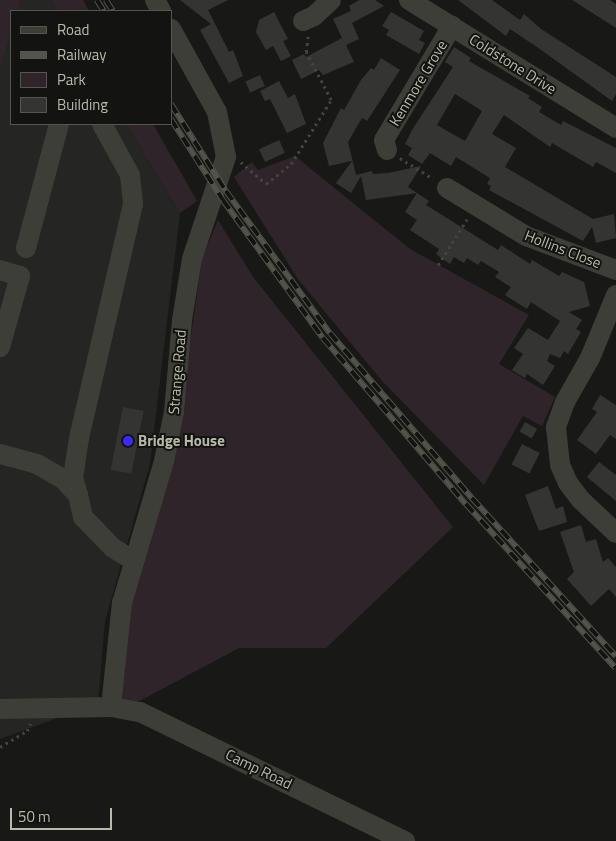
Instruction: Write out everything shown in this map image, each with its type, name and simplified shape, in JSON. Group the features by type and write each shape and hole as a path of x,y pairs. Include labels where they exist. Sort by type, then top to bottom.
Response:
{"street":[{"path":"312,21 331,0"},
{"name":"Coldstone Drive","path":"409,0 616,128"},
{"name":"Kenmore Grove","path":"382,143 452,26"},
{"name":"Strange Road","path":"111,707 117,631 134,560 164,461 174,412 182,320 192,259 230,155 214,105 172,31"},
{"path":"26,248 59,125"},
{"path":"103,125 130,175 133,204 79,438 73,478 83,517 113,548 134,560"},
{"name":"Hollins Close","path":"463,193 526,236 616,270"},
{"path":"0,270 20,276 0,347"},
{"path":"616,295 590,358 565,402 556,427 560,465 568,483 581,500 616,533"},
{"path":"0,454 37,464 63,479 78,495"},
{"name":"Camp Road","path":"0,709 111,707 153,717 405,841"}],"path":[{"path":"230,155 266,184 291,164 331,100 306,52 312,21"},
{"path":"382,143 463,193 438,265"},
{"path":"0,747 27,731 36,709"}],"shaded area":[{"path":"21,0 50,0 56,10 18,10"},
{"path":"10,36 10,125 127,125 180,213 150,464 105,621 98,703 0,739 0,71"}],"green space":[{"path":"0,0 21,0 18,10 10,10 10,36 0,71"},
{"path":"50,0 83,0 88,10 56,10"},
{"path":"127,125 154,125 197,201 180,213"},
{"path":"295,156 410,249 529,315 499,364 555,397 542,426 523,416 484,485 382,381 298,279 234,177 252,162 258,170"},
{"path":"218,220 253,277 453,527 326,648 239,648 119,712 123,633 173,463 202,259"}],"building":[{"path":"180,0 228,0 208,10 229,52 233,50 243,76 229,83 200,30 211,24"},
{"path":"359,0 375,0 384,6 352,23 359,39 346,45 354,62 323,75 319,70 301,79 292,60 304,54 306,57 342,38 333,19 351,11 349,6"},
{"path":"458,0 492,0 520,20 524,14 541,29 616,77 616,94 612,101 510,29 506,36"},
{"path":"572,0 610,0 616,4 616,28"},
{"path":"274,12 288,39 283,41 291,56 281,61 273,46 266,50 256,32 259,20"},
{"path":"391,12 424,31 419,40 425,43 419,54 386,35 389,30 382,26"},
{"path":"454,47 471,58 469,61 530,96 528,98 542,107 539,112 561,125 563,121 616,148 616,173 596,162 593,167 552,143 550,147 504,115 492,134 516,148 505,167 593,219 614,214 616,238 596,243 592,227 583,241 489,190 491,186 487,184 490,178 456,157 451,166 430,153 422,164 408,155 412,148 405,144 412,130 453,67 445,62","holes":["455,94 482,111 465,141 437,125"]},
{"path":"381,58 400,70 367,121 362,118 348,142 356,175 372,171 373,174 388,173 421,166 408,187 417,193 366,200 361,176 351,193 336,183 352,161 329,166 323,143 341,108 344,110 361,80 371,68 374,70"},
{"path":"260,75 265,86 250,92 245,82"},
{"path":"279,81 288,98 295,94 306,124 287,133 270,99 265,101 260,91"},
{"path":"279,140 285,153 265,162 259,149"},
{"path":"417,193 429,201 426,205 498,250 501,245 530,264 532,260 559,276 562,272 584,282 590,306 569,312 582,320 576,329 581,332 568,354 564,351 560,358 550,354 547,361 555,366 543,385 527,374 525,378 512,370 523,354 514,348 528,328 548,340 560,321 531,302 527,309 505,295 511,287 495,277 499,272 481,261 478,265 467,258 464,263 454,257 450,264 436,254 439,249 410,230 417,220 405,212"},
{"path":"600,395 616,405 616,439 610,435 596,454 577,440 597,412 592,409"},
{"name":"Bridge House","path":"123,407 144,411 131,474 111,470"},
{"path":"525,422 537,429 532,439 520,432"},
{"path":"522,444 540,453 529,474 512,464"},
{"path":"599,462 616,475 616,501 587,477"},
{"path":"548,486 556,509 563,506 567,522 539,531 525,495"},
{"path":"581,525 586,542 596,539 603,562 608,558 616,567 616,597 609,589 591,606 567,579 574,572 560,532"}],"railway":[{"path":"97,0 103,10"},
{"path":"106,0 112,10"},
{"path":"172,106 226,191 330,333 472,498 616,656"},
{"path":"172,121 223,200 323,338 466,504 616,668"}],"place":[{"name":"Bridge House","path":"128,441"}]}
